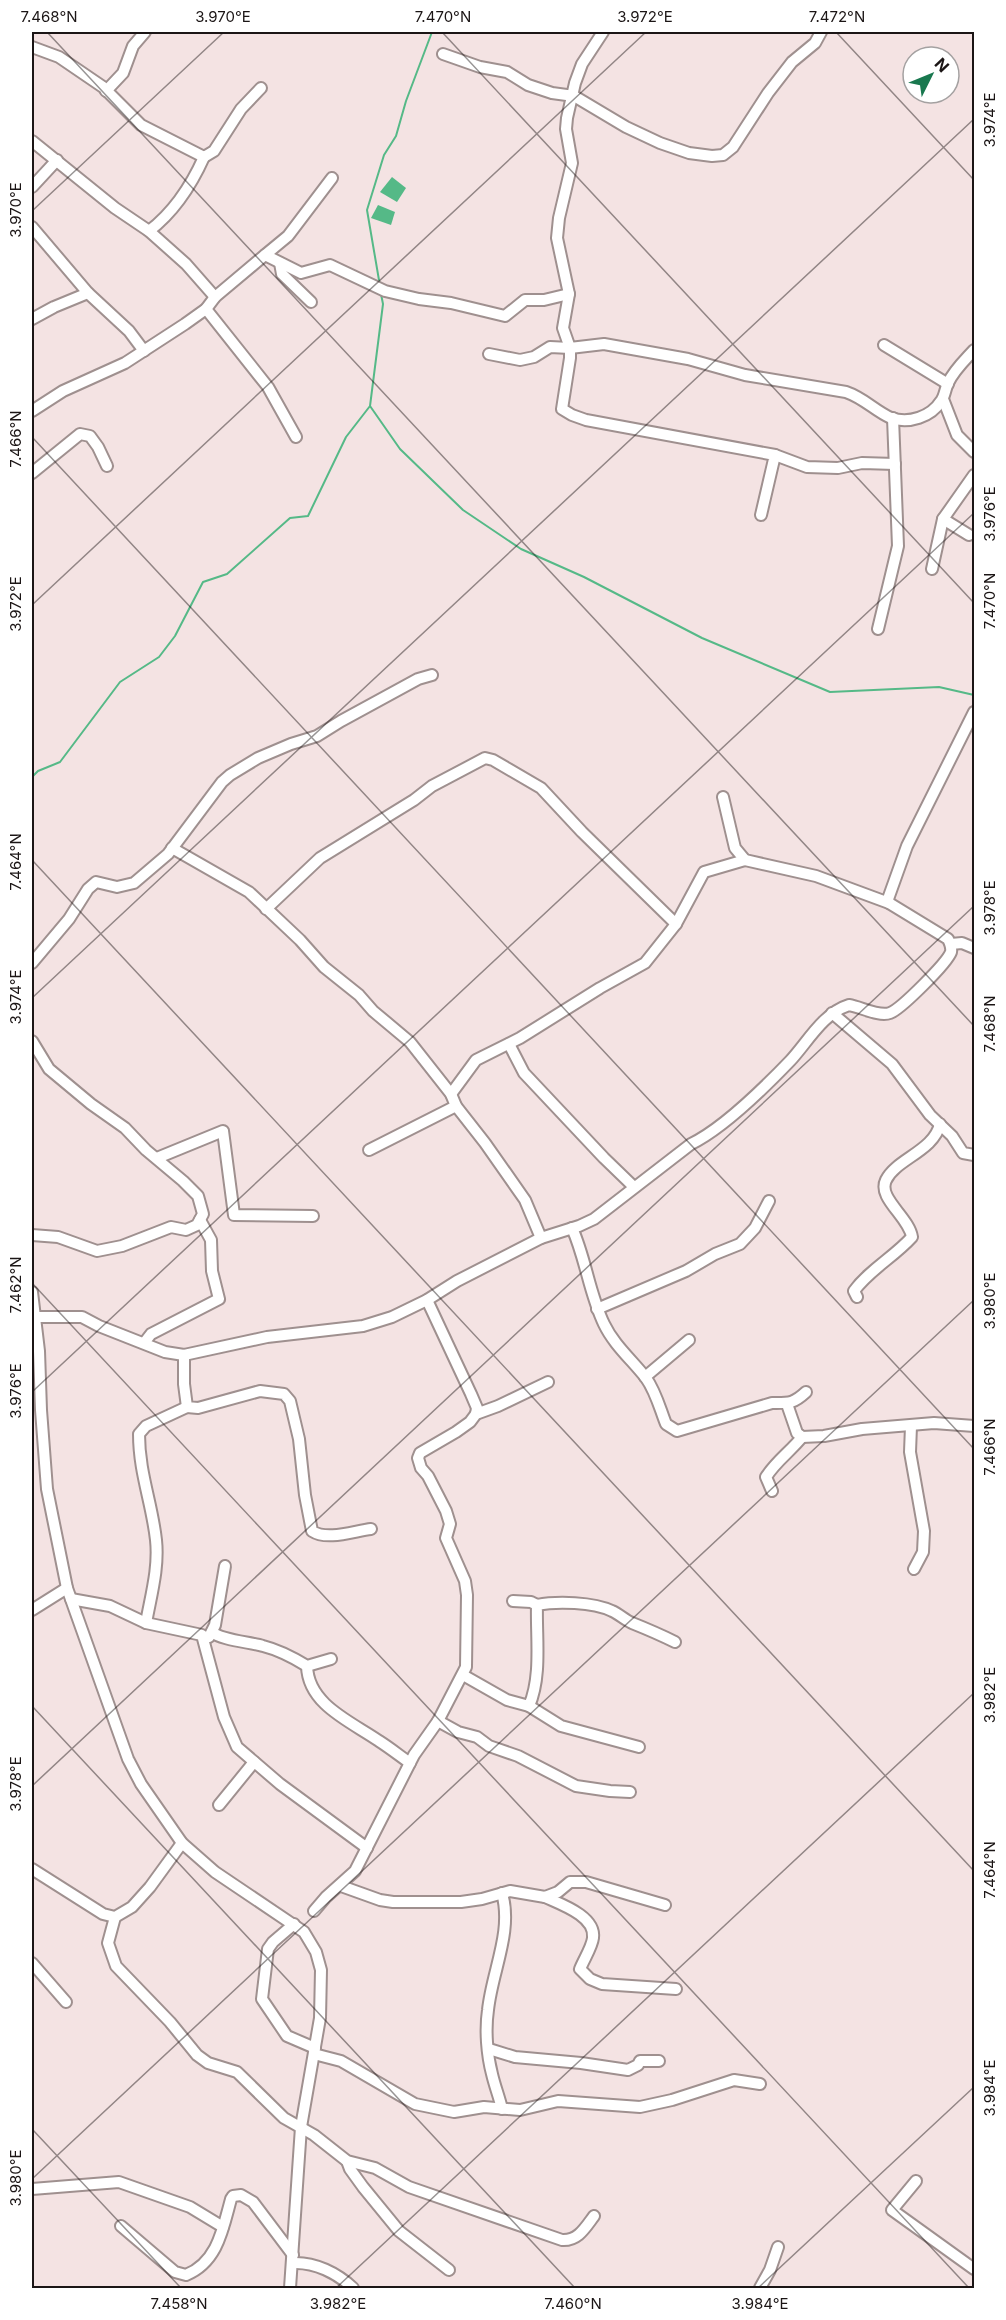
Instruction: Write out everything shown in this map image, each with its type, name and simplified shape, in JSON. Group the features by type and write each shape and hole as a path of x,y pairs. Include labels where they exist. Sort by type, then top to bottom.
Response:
{"street":[{"path":"106,91 123,73 133,46 145,32"},
{"path":"603,32 582,64 575,83 566,129 572,163 556,238 568,294 563,328 570,348 569,374 562,409 572,416 586,420 775,455 807,467 838,468 862,463 895,464"},
{"path":"443,54 480,67 507,72 528,85 552,93 573,96 626,127 660,143 689,153 712,156 723,154 733,147 748,122 792,62 815,43 821,32"},
{"path":"32,47 59,57 120,102 141,125 204,157"},
{"path":"149,231 170,213 196,175 204,157 214,151 242,110 261,88"},
{"path":"32,141 115,208 149,231 186,264 214,297"},
{"path":"32,187 57,160"},
{"path":"32,411 63,391 125,363 206,309 214,297 288,236 332,178"},
{"path":"32,227 88,293 129,331 144,351"},
{"path":"265,255 301,273 330,265 381,290 505,316 525,300 544,300 568,294"},
{"path":"280,263 282,274 311,302"},
{"path":"32,320 54,307 88,293"},
{"path":"206,309 268,387 296,437"},
{"path":"489,354 520,360 534,357 550,347 570,348 604,344 688,359 745,375 846,392 858,396 893,418 903,420 917,419 929,414 943,399 948,384 959,367 975,350"},
{"path":"884,345 948,384"},
{"path":"943,399 957,435 975,452"},
{"path":"878,629 898,546 893,418"},
{"path":"32,473 80,434 86,434 99,447 108,466"},
{"path":"760,515 775,455"},
{"path":"932,569 943,519 975,475"},
{"path":"943,519 969,535"},
{"path":"32,963 69,920 88,889 96,882 117,887 134,883 172,849 222,782 230,775 258,758 317,736 417,679 432,675"},
{"path":"889,903 888,899 907,846 975,712"},
{"path":"266,909 320,858 414,800 432,786 485,758 493,760 541,788 582,832 676,924"},
{"path":"723,796 735,848 746,860"},
{"path":"172,849 249,892 300,940 330,973 359,995 373,1011 410,1042 451,1094 456,1106 525,1200 541,1238"},
{"path":"34,1309 82,1317 165,1352 184,1355 267,1337 363,1326 392,1317 541,1238 594,1219 691,1144 721,1124 789,1062 832,1013 849,1005 884,1014 903,1005 944,963 951,952 951,944 942,934 889,903 816,876 746,860 704,872 676,924 645,963 509,1044 476,1060 451,1094"},
{"path":"951,944 962,943 975,948"},
{"path":"832,1013 892,1064 952,1136 963,1154 975,1155"},
{"path":"32,1041 49,1069 91,1104 125,1128 198,1196 203,1214 197,1225 186,1230 171,1227 122,1246 97,1251 57,1237 32,1235"},
{"path":"509,1044 524,1073 634,1187"},
{"path":"369,1150 456,1106"},
{"path":"858,1297 854,1291 861,1281 912,1237 904,1218 885,1195 883,1189 886,1180 932,1141 940,1124"},
{"path":"157,1158 223,1131 234,1215 313,1216"},
{"path":"597,1309 686,1271 715,1254 740,1244 755,1228 769,1201"},
{"path":"144,1343 151,1334 219,1299 212,1271 211,1240 200,1220"},
{"path":"572,1228 579,1243 597,1309 614,1340 653,1389 666,1424 677,1431 772,1403 787,1404 806,1392"},
{"path":"32,1292 47,1489 69,1594 128,1759 141,1784 182,1843 215,1872 304,1932 316,1952 321,1970 321,2010 301,2127 290,2289"},
{"path":"427,1300 471,1394 477,1414"},
{"path":"645,1377 689,1340"},
{"path":"184,1355 183,1384 187,1407"},
{"path":"314,1911 355,1871 410,1763 422,1741 438,1721 454,1686 466,1667 467,1595 465,1581 446,1538 450,1524 446,1511 422,1468 418,1458 420,1453 456,1432 477,1414 548,1382"},
{"path":"146,1623 157,1563 156,1539 142,1476 140,1434 146,1426 187,1407 198,1408 260,1391 284,1394 290,1401 297,1429 312,1531 316,1534 330,1535 371,1529"},
{"path":"787,1404 796,1433 802,1437 824,1436 862,1429 934,1424 975,1426"},
{"path":"911,1426 910,1452 924,1531 923,1552 914,1569"},
{"path":"772,1491 766,1477 771,1468 792,1450 802,1437"},
{"path":"205,1641 212,1632 225,1566"},
{"path":"32,1610 69,1594 110,1606 146,1623 201,1635 205,1641 228,1731 237,1746 254,1762 367,1848"},
{"path":"513,1601 531,1602 537,1605 553,1602 597,1606 675,1642"},
{"path":"529,1706 536,1671 537,1605"},
{"path":"212,1632 219,1638 237,1639 265,1646 297,1659 307,1666"},
{"path":"307,1666 331,1659"},
{"path":"307,1666 308,1678 314,1691 333,1710 410,1763"},
{"path":"463,1675 507,1700 529,1706 561,1726 639,1747"},
{"path":"438,1721 458,1732 477,1737 489,1746 518,1756 576,1786 630,1792"},
{"path":"219,1804 254,1762"},
{"path":"182,1843 150,1887 132,1907 115,1917 108,1942 116,1966 170,2022 197,2055 208,2062 237,2072 284,2118 301,2127 346,2161 363,2187 399,2231 449,2270"},
{"path":"32,1869 103,1914 115,1917"},
{"path":"544,1897 558,1892 570,1882 586,1882 665,1905"},
{"path":"340,1886 380,1900 393,1902 461,1902 510,1891 544,1897 576,1911 585,1918 594,1937 580,1969 590,1978 602,1984 676,1989"},
{"path":"502,1893 506,1906 505,1934 500,1948 488,2011 489,2060 502,2109"},
{"path":"294,1924 268,1949 262,1999 287,2036 314,2051 341,2061 422,2107 458,2112 484,2108 520,2110 564,2101 640,2107 672,2100 734,2080 760,2084"},
{"path":"32,1963 66,2002"},
{"path":"489,2049 515,2057 581,2062 628,2070 638,2066 640,2061 658,2061"},
{"path":"346,2161 375,2168 409,2187 562,2240 577,2237 594,2216"},
{"path":"916,2181 892,2210 975,2269"},
{"path":"32,2189 119,2182 190,2207 223,2227"},
{"path":"121,2226 175,2272 186,2275 211,2256 222,2236 233,2196 245,2196 253,2202 293,2259 319,2267 337,2276 354,2289"},
{"path":"760,2289 778,2247"}],"shaded area":[{"path":"392,177 406,188 397,202 380,192"},
{"path":"378,205 395,212 391,225 371,218"}],"waterway":[{"path":"380,286 367,210 384,155 396,136 406,101 432,32"},
{"path":"32,777 38,771 60,762 120,682 159,657 175,636 203,582 227,574 290,518 308,516 346,437 370,406 383,304 381,294"},
{"path":"370,406 400,449 463,510 521,549 584,577 702,638 830,692 939,687 974,695"}]}
